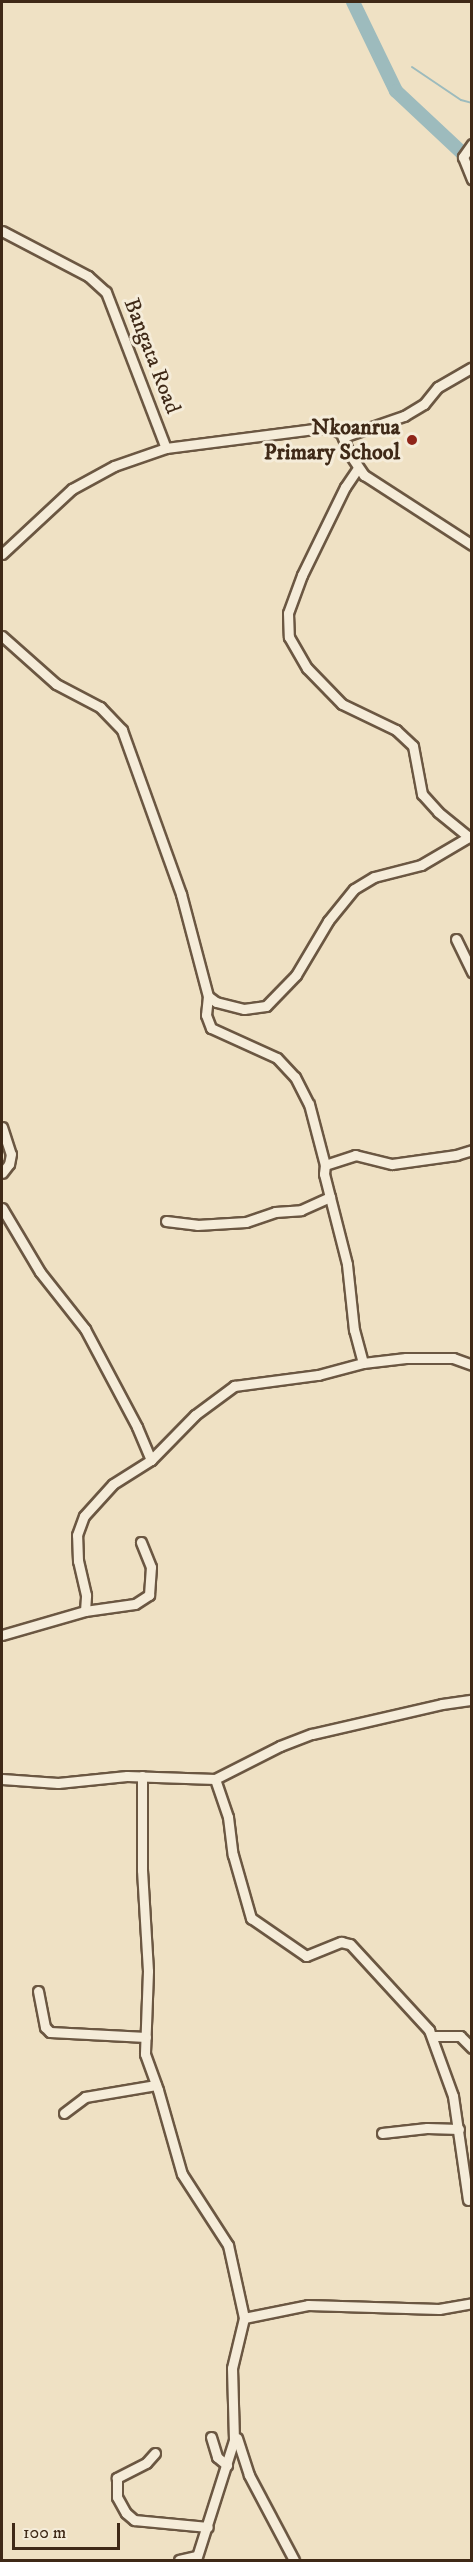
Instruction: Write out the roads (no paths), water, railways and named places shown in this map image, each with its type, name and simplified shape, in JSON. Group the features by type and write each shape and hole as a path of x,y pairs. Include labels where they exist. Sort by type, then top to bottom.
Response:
{"street":[{"path":"471,144 465,153 464,161 471,179"},
{"name":"Bangata Road","path":"2,231 88,276 106,292 166,448"},
{"path":"344,437 410,412 424,404 438,387 471,367"},
{"path":"2,554 72,489 114,466 166,448 320,428 336,429 344,437 358,468 371,481 471,545"},
{"path":"208,996 216,1002 244,1009 266,1006 296,975 328,921 354,889 374,877 422,865 470,836 438,812 422,794 413,746 396,730 342,704 300,660 289,637 288,613 302,574 348,482 358,468"},
{"path":"2,636 56,684 100,707 122,730 181,894 208,996 206,1015 211,1028 277,1058 295,1077 309,1104 325,1165 324,1174 346,1264 354,1330 363,1362"},
{"path":"456,939 471,972"},
{"path":"2,1127 11,1154 9,1164 2,1173"},
{"path":"325,1165 355,1155 386,1164 456,1155 471,1150"},
{"path":"166,1221 196,1225 246,1222 274,1212 301,1210 330,1197"},
{"path":"2,1208 40,1272 85,1329 133,1419 151,1460"},
{"path":"85,1611 86,1594 78,1561 80,1525 84,1516 113,1484 151,1460 195,1415 234,1386 318,1375 363,1362 442,1357 471,1365"},
{"path":"2,1635 85,1611 135,1604 149,1595 151,1567 141,1542"},
{"path":"2,1779 58,1783 142,1776 215,1779 305,1736 442,1704 471,1700"},
{"path":"142,1776 142,1870 148,1971 146,2061 156,2085 182,2174 228,2245 244,2318 232,2368 235,2432 249,2475 294,2560"},
{"path":"215,1779 228,1817 233,1855 251,1918 306,1956 341,1942 350,1944 417,2014 432,2036 453,2096 459,2129 465,2138 468,2200"},
{"path":"38,1991 45,2027 50,2032 146,2037"},
{"path":"432,2036 460,2036 471,2048"},
{"path":"64,2113 85,2097 156,2085"},
{"path":"382,2133 427,2128 459,2129"},
{"path":"244,2318 308,2305 429,2309 471,2303"},
{"path":"179,2560 196,2558 227,2465 235,2432"},
{"path":"211,2437 217,2457 227,2465"},
{"path":"155,2453 146,2463 117,2478 117,2497 126,2513 134,2520 207,2527"}],"waterway":[{"path":"353,2 396,91 472,162"},
{"path":"412,67 461,100 472,103"}],"place":[{"name":"Nkoanrua Primary School","path":"412,440"}]}
